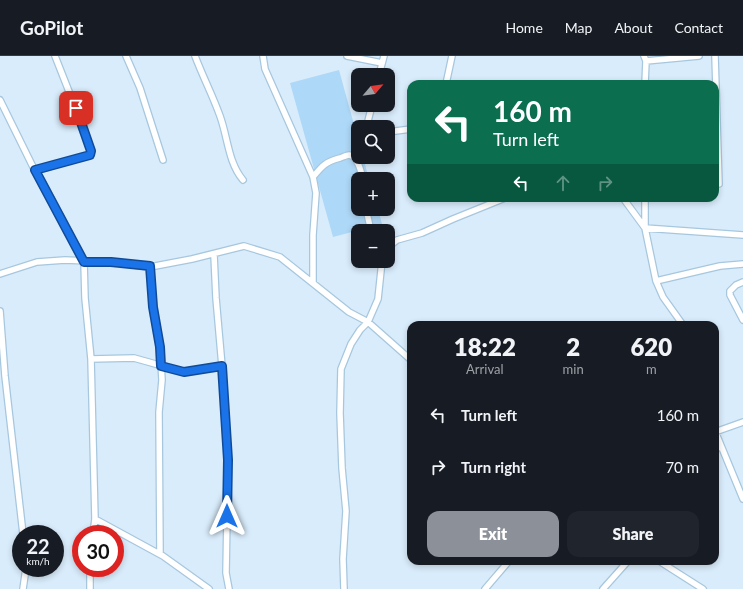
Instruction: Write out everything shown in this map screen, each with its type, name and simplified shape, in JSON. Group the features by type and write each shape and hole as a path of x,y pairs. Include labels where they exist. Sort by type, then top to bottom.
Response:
{"street":[{"path":"35,170 90,155 91,153 81,122 55,56"},
{"path":"126,56 140,88 163,160"},
{"path":"195,56 220,117 230,157 243,180"},
{"path":"263,56 265,69 313,177 316,193 313,235 313,283"},
{"path":"347,56 382,63"},
{"path":"381,68 384,56"},
{"path":"447,80 452,56"},
{"path":"645,80 645,58 699,56"},
{"path":"715,56 716,80"},
{"path":"0,100 84,262 85,298 91,359 94,525"},
{"path":"395,131 407,130"},
{"path":"313,177 323,164 349,155 354,157 358,162 361,172"},
{"path":"395,241 422,233 495,202"},
{"path":"626,202 645,228 743,235"},
{"path":"645,202 645,228 656,281 664,297 680,321"},
{"path":"0,274 37,262 65,260 111,262 150,266 214,255 244,246 280,257 349,312 368,322 407,356"},
{"path":"214,255 228,460 226,574 228,589"},
{"path":"656,281 720,266 743,264"},
{"path":"150,266 153,307 160,347 162,380 159,412 159,500 160,554 163,556"},
{"path":"344,589 343,559 346,510 342,474 340,412 341,369 350,344 368,322 378,299 381,268"},
{"path":"743,282 736,285 730,291 730,295 743,320"},
{"path":"0,311 5,376 22,525"},
{"path":"91,359 134,358 184,372 222,366"},
{"path":"719,431 743,422"},
{"path":"719,442 743,499"},
{"path":"95,519 163,556 209,589"},
{"path":"484,589 505,565"},
{"path":"603,589 624,565"},
{"path":"665,565 701,589"},
{"path":"22,589 24,577"},
{"path":"90,577 90,589"}],"shaded area":[{"path":"339,70 353,120 351,120 351,164 365,164 367,172 351,172 351,216 380,216 382,224 351,224 351,232 333,237 290,83"}],"route":[{"path":"76,108 91,151 90,155 35,170 84,262 111,262 150,266 154,321 160,347 161,366 184,372 222,366 228,460 227,516"}]}
